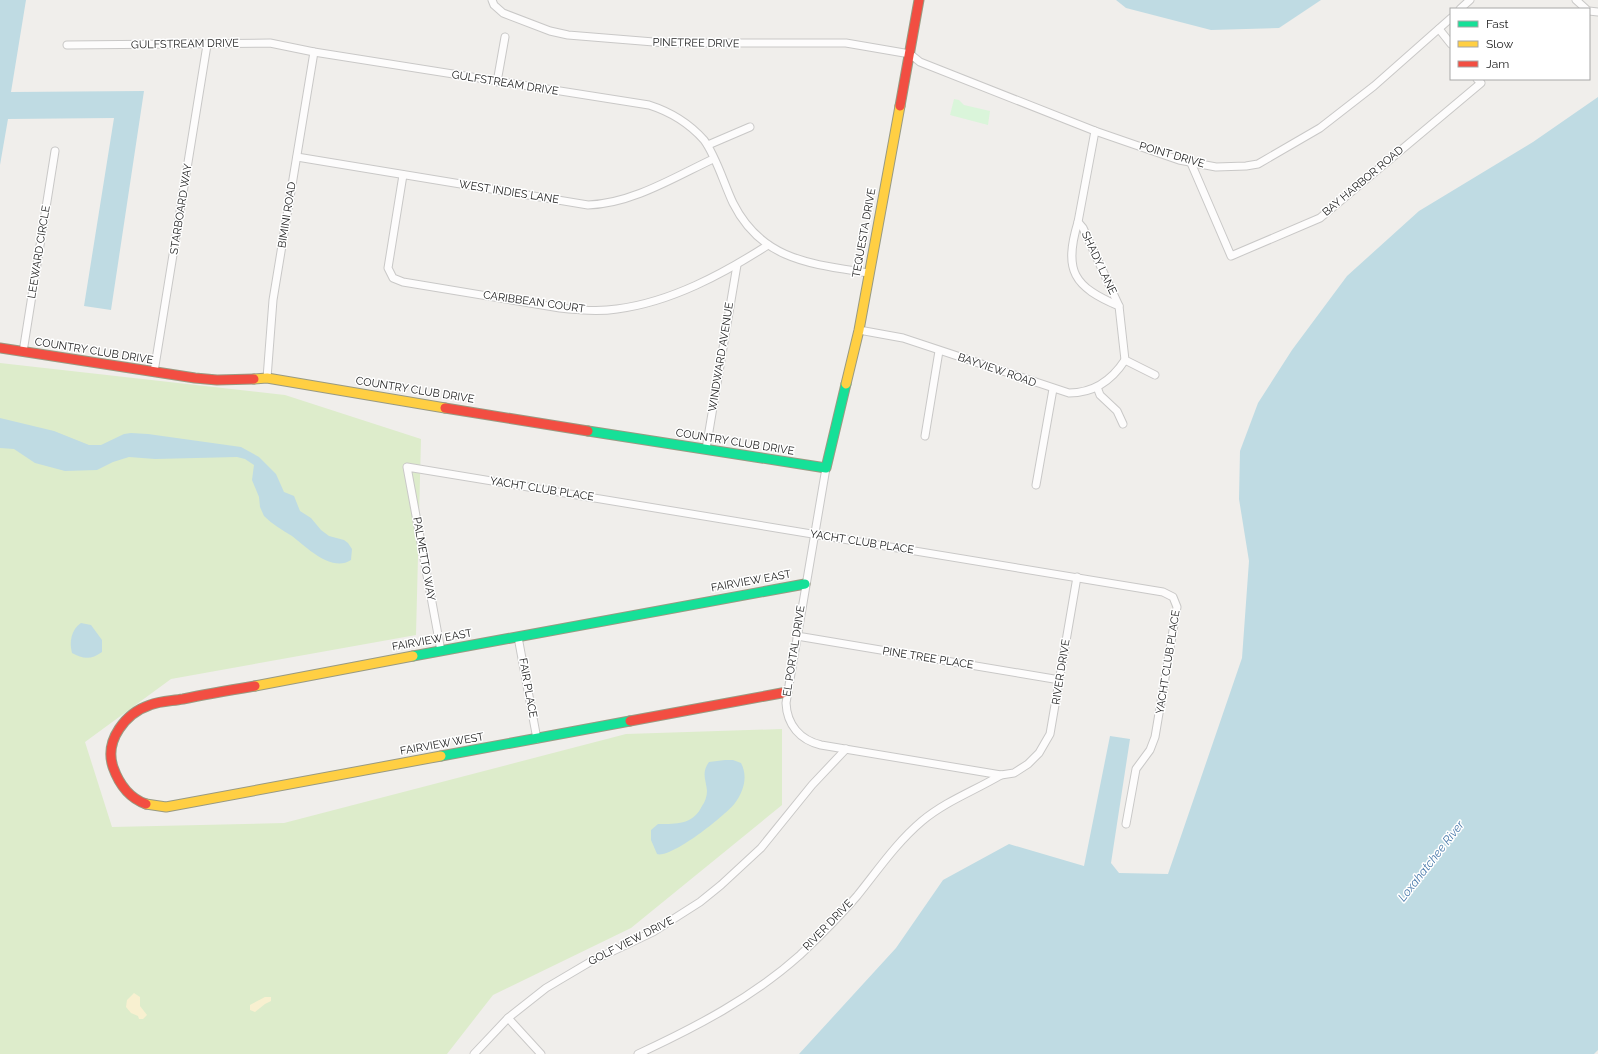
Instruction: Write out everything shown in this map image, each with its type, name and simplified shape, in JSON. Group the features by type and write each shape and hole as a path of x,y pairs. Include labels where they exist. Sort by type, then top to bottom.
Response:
{"street":[{"name":"PINETREE DRIVE","path":"492,0 494,5 503,13 550,31 568,35 666,43 846,43 910,54"},
{"name":"TEQUESTA DRIVE","path":"826,468 859,330 919,0"},
{"path":"1461,8 1470,0"},
{"path":"1576,0 1585,8"},
{"name":"POINT DRIVE","path":"910,54 920,62 1095,131 1191,163 1228,168 1258,164 1326,124 1355,102 1450,19"},
{"path":"1439,29 1450,43"},
{"path":"497,82 505,36"},
{"name":"GULFSTREAM DRIVE","path":"67,45 207,45 270,43 314,52 655,107 684,122 695,130 708,145 713,160 740,215 757,236 768,245 781,253 807,263 869,273"},
{"name":"STARBOARD WAY","path":"154,372 207,45"},
{"name":"BIMINI ROAD","path":"267,378 273,300 314,52"},
{"name":"BAY HARBOR ROAD","path":"1191,163 1231,256 1320,218 1481,83 1478,80"},
{"path":"708,145 750,127"},
{"name":"SHADY LANE","path":"1095,131 1078,222 1071,243 1074,275 1084,287 1097,296 1119,306"},
{"name":"LEEWARD CIRCLE","path":"23,352 55,151"},
{"name":"WEST INDIES LANE","path":"297,157 582,204 601,205 627,199 713,160"},
{"name":"CARIBBEAN COURT","path":"402,175 388,268 393,278 403,282 560,308 602,310 651,302 672,295 736,265 768,245"},
{"name":"SHADY LANE","path":"1078,222 1119,306 1125,360"},
{"name":"WINDWARD AVENUE","path":"706,449 736,265"},
{"name":"BAYVIEW ROAD","path":"859,330 903,338 1052,389 1075,393 1097,387 1119,369 1125,360"},
{"name":"COUNTRY CLUB DRIVE","path":"0,348 154,372 217,380 267,378 826,468"},
{"path":"925,436 940,351"},
{"path":"1125,360 1155,375"},
{"path":"1097,387 1100,395 1117,411 1124,424"},
{"path":"1036,485 1052,389"},
{"name":"YACHT CLUB PLACE","path":"407,467 1077,577 1168,594 1176,602 1177,607 1155,737 1150,750 1136,769 1126,824"},
{"name":"PALMETTO WAY","path":"407,467 441,651"},
{"name":"EL PORTAL DRIVE","path":"826,468 787,692 786,708 788,719 801,736 815,744 1001,775 1014,773 1032,761"},
{"name":"RIVER DRIVE","path":"1032,761 1039,753 1050,734 1077,577"},
{"name":"FAIRVIEW EAST","path":"114,774 111,756 112,744 118,730 129,716 144,706 805,584"},
{"name":"PINE TREE PLACE","path":"797,636 1060,680"},
{"name":"FAIR PLACE","path":"518,637 537,739"},
{"name":"FAIRVIEW WEST","path":"114,774 124,789 132,797 148,805 166,807 787,692"},
{"name":"GOLF VIEW DRIVE","path":"474,1054 508,1018 567,974 653,932 677,918 716,890 761,848 812,785 846,749"},
{"name":"RIVER DRIVE","path":"638,1054 695,1027 721,1012 772,978 821,935 857,895 893,849 923,820 953,799 1001,775"},
{"path":"508,1018 541,1054"}],"green space":[{"path":"954,99 959,100 964,105 990,111 988,125 950,115"},
{"path":"0,363 285,395 421,439 416,635 171,679 85,742 112,827 284,823 626,734 782,729 782,805 631,928 493,995 447,1054 0,1054"}],"sand":[{"path":"134,993 140,997 140,1006 147,1015 143,1019 139,1019 138,1016 131,1013 126,1007 127,1000"},
{"path":"265,997 271,997 271,1001 255,1012 250,1010 250,1005"}],"water":[{"path":"0,0 26,0 11,92 144,91 111,310 84,306 114,118 8,119 0,165"},
{"path":"1116,0 1321,0 1279,28 1211,30 1126,8"},
{"name":"Loxahatchee River","path":"1598,97 1598,1050 1594,1054 799,1054 896,948 943,880 1009,844 1084,866 1110,736 1130,739 1111,863 1119,873 1168,874 1242,658 1249,561 1239,499 1240,451 1258,403 1292,350 1347,276 1419,211 1533,142"},
{"path":"0,418 54,431 89,445 101,445 124,434 131,433 241,447 259,457 276,474 284,492 294,496 300,511 311,518 321,530 329,536 344,540 348,543 352,549 351,560 344,563 336,563 320,557 264,516 260,507 259,497 252,480 254,465 245,459 237,457 155,459 129,457 113,462 97,470 65,471 35,463 14,449 0,448"},
{"path":"81,623 91,625 102,640 102,652 87,658 72,653 72,636 75,629"},
{"path":"733,760 741,763 743,768 745,778 743,788 735,803 721,817 698,835 674,850 664,854 657,854 651,840 651,830 658,824 683,822 694,817 704,803 706,797 707,791 705,769 709,762"}],"traffic: fast":[{"path":"588,431 826,468 846,384"},
{"path":"413,656 805,584"},
{"path":"441,756 630,721"}],"traffic: slow":[{"path":"846,384 859,330 900,106"},
{"path":"254,379 267,378 445,408"},
{"path":"255,686 413,656"},
{"path":"146,804 166,807 441,756"}],"traffic: jam":[{"path":"900,106 919,0"},
{"path":"0,348 195,378 217,380 254,379"},
{"path":"445,408 588,431"},
{"path":"146,804 125,790 113,767 111,757 114,738 125,721 141,709 154,704 255,686"},
{"path":"630,721 787,692"}]}
